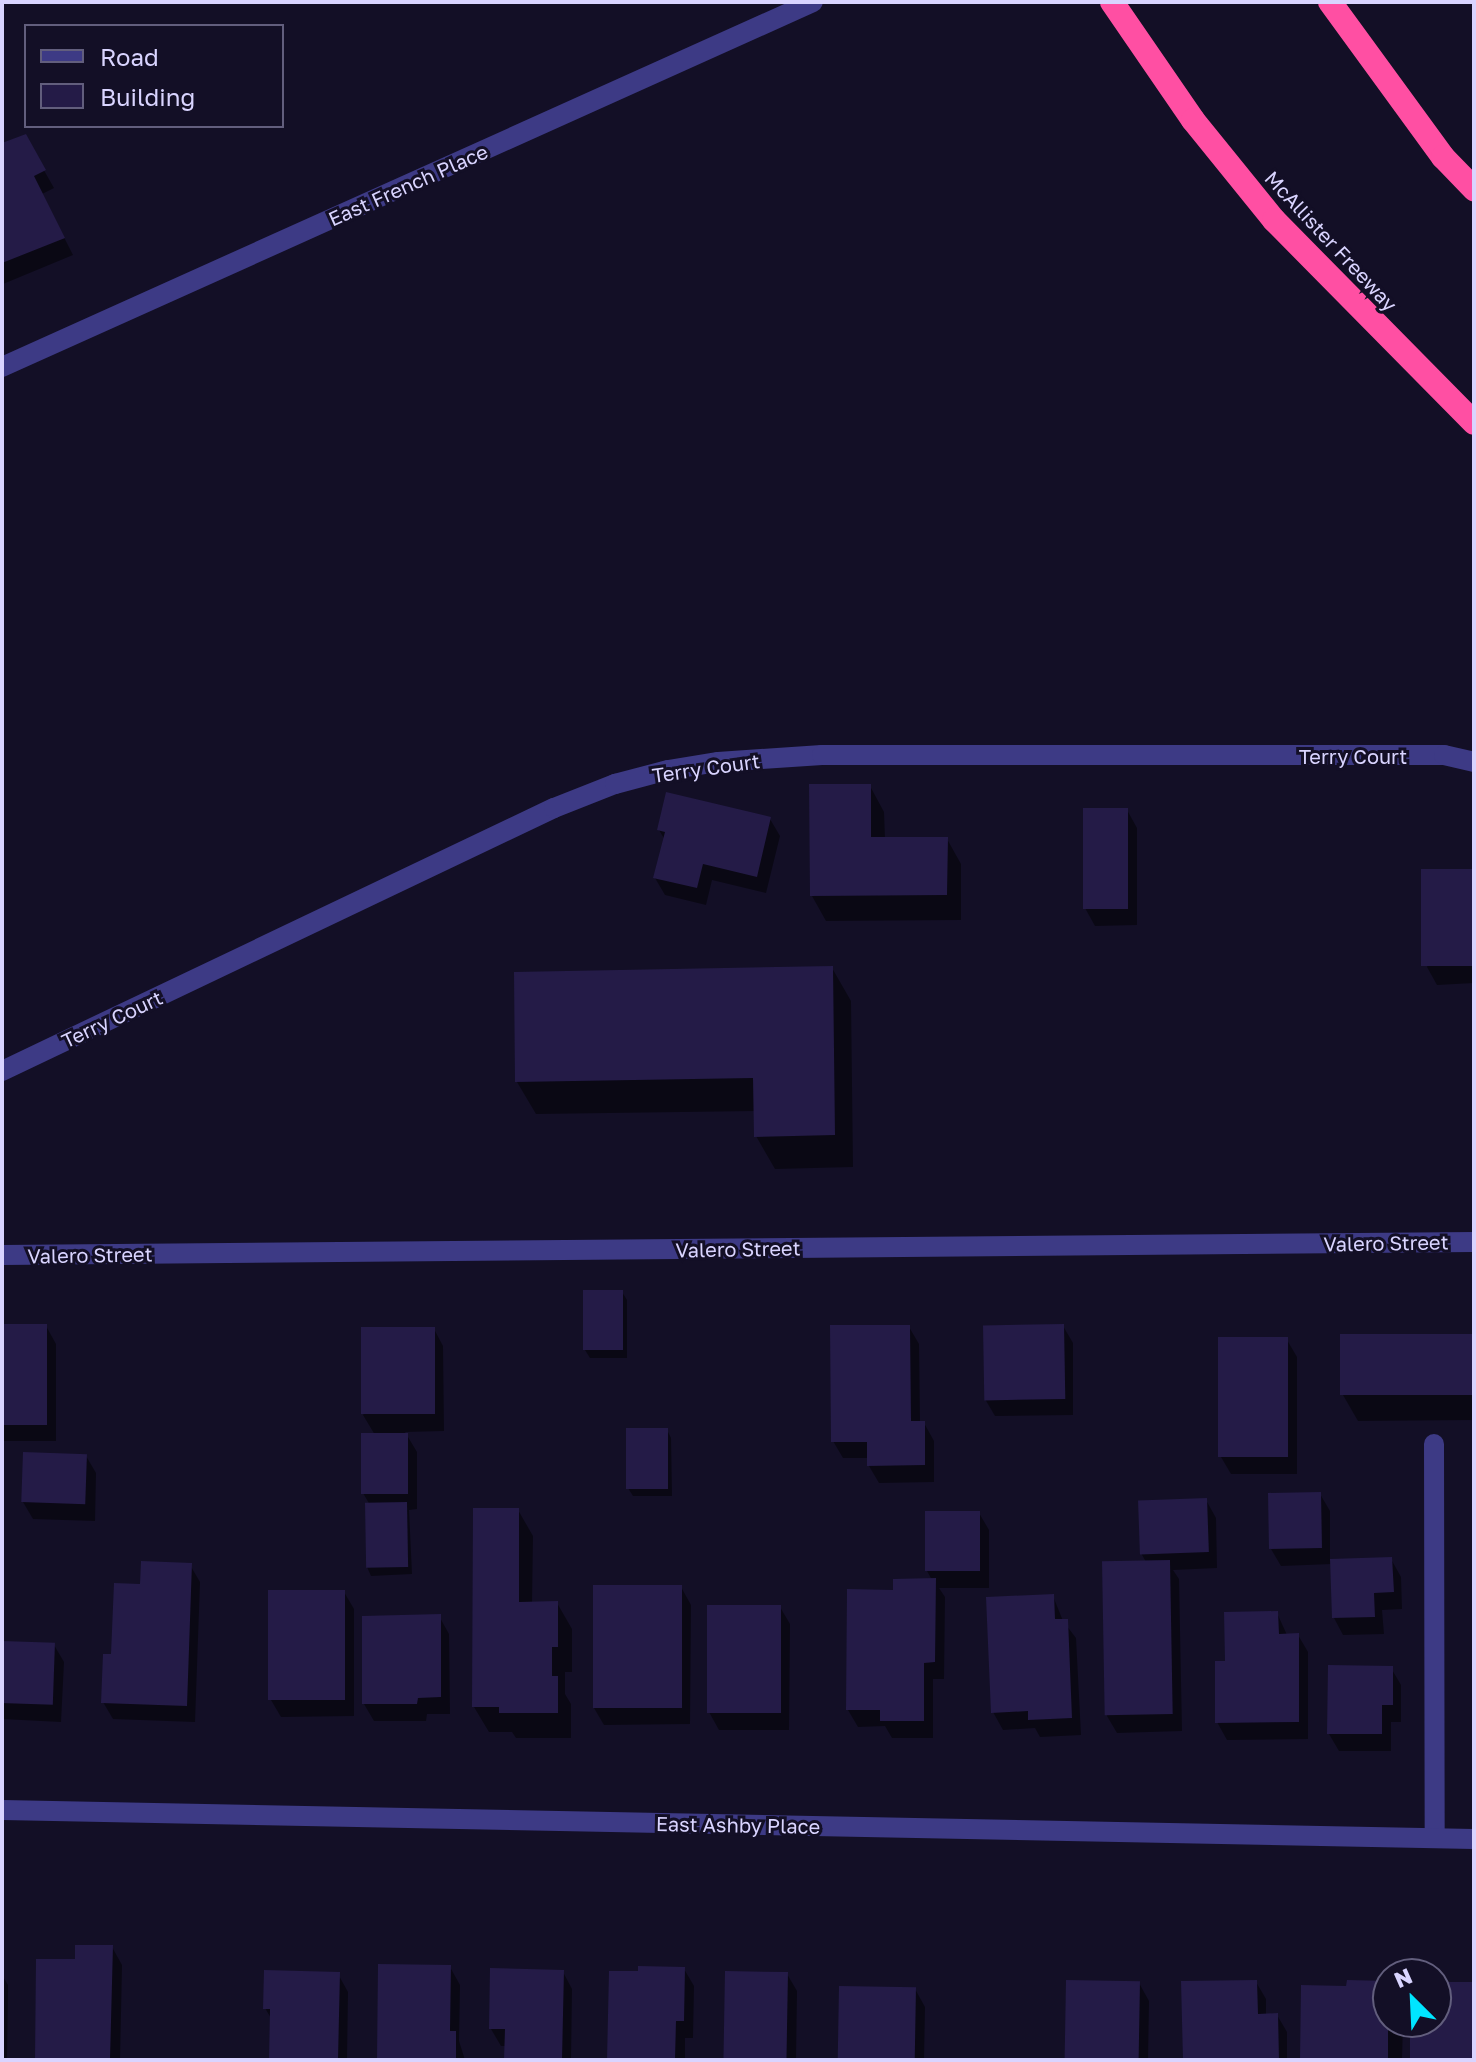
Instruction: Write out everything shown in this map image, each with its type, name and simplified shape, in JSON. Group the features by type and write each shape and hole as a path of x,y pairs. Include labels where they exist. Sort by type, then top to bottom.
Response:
{"highway":[{"name":"McAllister Freeway","path":"1112,2 1193,120 1274,220 1474,423"},
{"path":"1330,2 1443,157 1474,189"}],"street":[{"name":"East French Place","path":"2,367 813,2"},
{"name":"Terry Court","path":"2,1071 554,808 615,784 668,770 822,755 1444,755 1474,762"},
{"name":"Valero Street","path":"2,1255 1474,1242"},
{"path":"1434,1444 1435,1838"},
{"name":"East Ashby Place","path":"2,1810 1474,1839"}],"building":[{"path":"26,134 46,170 34,176 65,238 2,263 2,143"},
{"path":"809,784 871,784 871,837 948,837 947,895 810,896"},
{"path":"666,792 771,817 757,877 703,864 697,888 653,878 665,832 657,830"},
{"path":"1083,808 1128,808 1128,909 1083,909"},
{"path":"1421,869 1474,869 1474,966 1421,966"},
{"path":"833,966 835,1135 754,1137 753,1078 515,1082 514,972"},
{"path":"583,1290 623,1290 623,1350 583,1350"},
{"path":"2,1324 47,1324 47,1425 2,1425"},
{"path":"1064,1324 1065,1399 984,1400 983,1325"},
{"path":"830,1325 910,1325 911,1421 925,1421 925,1465 867,1466 867,1442 831,1442"},
{"path":"361,1327 435,1327 435,1414 361,1414"},
{"path":"1340,1334 1474,1334 1474,1395 1340,1395"},
{"path":"1218,1337 1288,1337 1288,1457 1218,1457"},
{"path":"626,1428 668,1428 668,1489 626,1489"},
{"path":"361,1433 408,1433 408,1494 361,1494"},
{"path":"23,1452 87,1454 85,1504 21,1502"},
{"path":"1321,1492 1322,1548 1269,1549 1268,1493"},
{"path":"1207,1498 1209,1552 1140,1554 1138,1500"},
{"path":"407,1502 408,1567 366,1568 365,1503"},
{"path":"473,1508 519,1508 519,1602 558,1601 558,1647 552,1647 552,1676 558,1676 558,1713 499,1713 499,1707 472,1707"},
{"path":"925,1511 980,1511 980,1571 925,1571"},
{"path":"1392,1557 1394,1592 1374,1593 1375,1617 1332,1618 1330,1559"},
{"path":"1170,1560 1173,1714 1105,1715 1102,1561"},
{"path":"141,1561 192,1563 187,1706 101,1703 103,1654 111,1654 114,1583 140,1584"},
{"path":"936,1578 935,1662 924,1663 924,1721 880,1721 880,1710 846,1710 847,1589 893,1590 893,1579"},
{"path":"593,1585 682,1585 682,1708 593,1708"},
{"path":"268,1590 345,1590 345,1700 268,1700"},
{"path":"1054,1594 1055,1619 1068,1619 1072,1718 1028,1720 1028,1711 991,1713 986,1597"},
{"path":"707,1605 781,1605 781,1713 707,1713"},
{"path":"1278,1611 1279,1634 1299,1633 1299,1722 1215,1723 1215,1661 1225,1661 1224,1612"},
{"path":"441,1614 441,1697 418,1698 417,1704 362,1704 362,1616"},
{"path":"2,1641 55,1643 53,1705 2,1703"},
{"path":"1328,1665 1393,1666 1393,1705 1382,1705 1382,1734 1327,1734"},
{"path":"75,1945 113,1945 110,2060 35,2060 36,1959 75,1959"},
{"path":"378,1964 451,1965 450,2031 456,2031 456,2060 377,2060"},
{"path":"638,1966 685,1967 684,2021 676,2021 675,2060 607,2060 609,1971 638,1971"},
{"path":"490,1968 564,1970 562,2060 504,2060 505,2029 489,2029"},
{"path":"264,1970 340,1972 338,2060 269,2060 270,2009 263,2009"},
{"path":"725,1971 788,1972 786,2060 723,2060"},
{"path":"1066,1980 1140,1981 1139,2060 1065,2060"},
{"path":"1257,1980 1258,2014 1278,2013 1279,2060 1183,2060 1181,1981"},
{"path":"1347,1980 1372,1981 1372,2038 1388,2038 1388,2060 1300,2060 1301,1985 1346,1986"},
{"path":"1452,1982 1474,1982 1474,2060 1410,2060 1410,2038 1452,2038"},
{"path":"839,1986 916,1987 915,2060 838,2060"}]}
